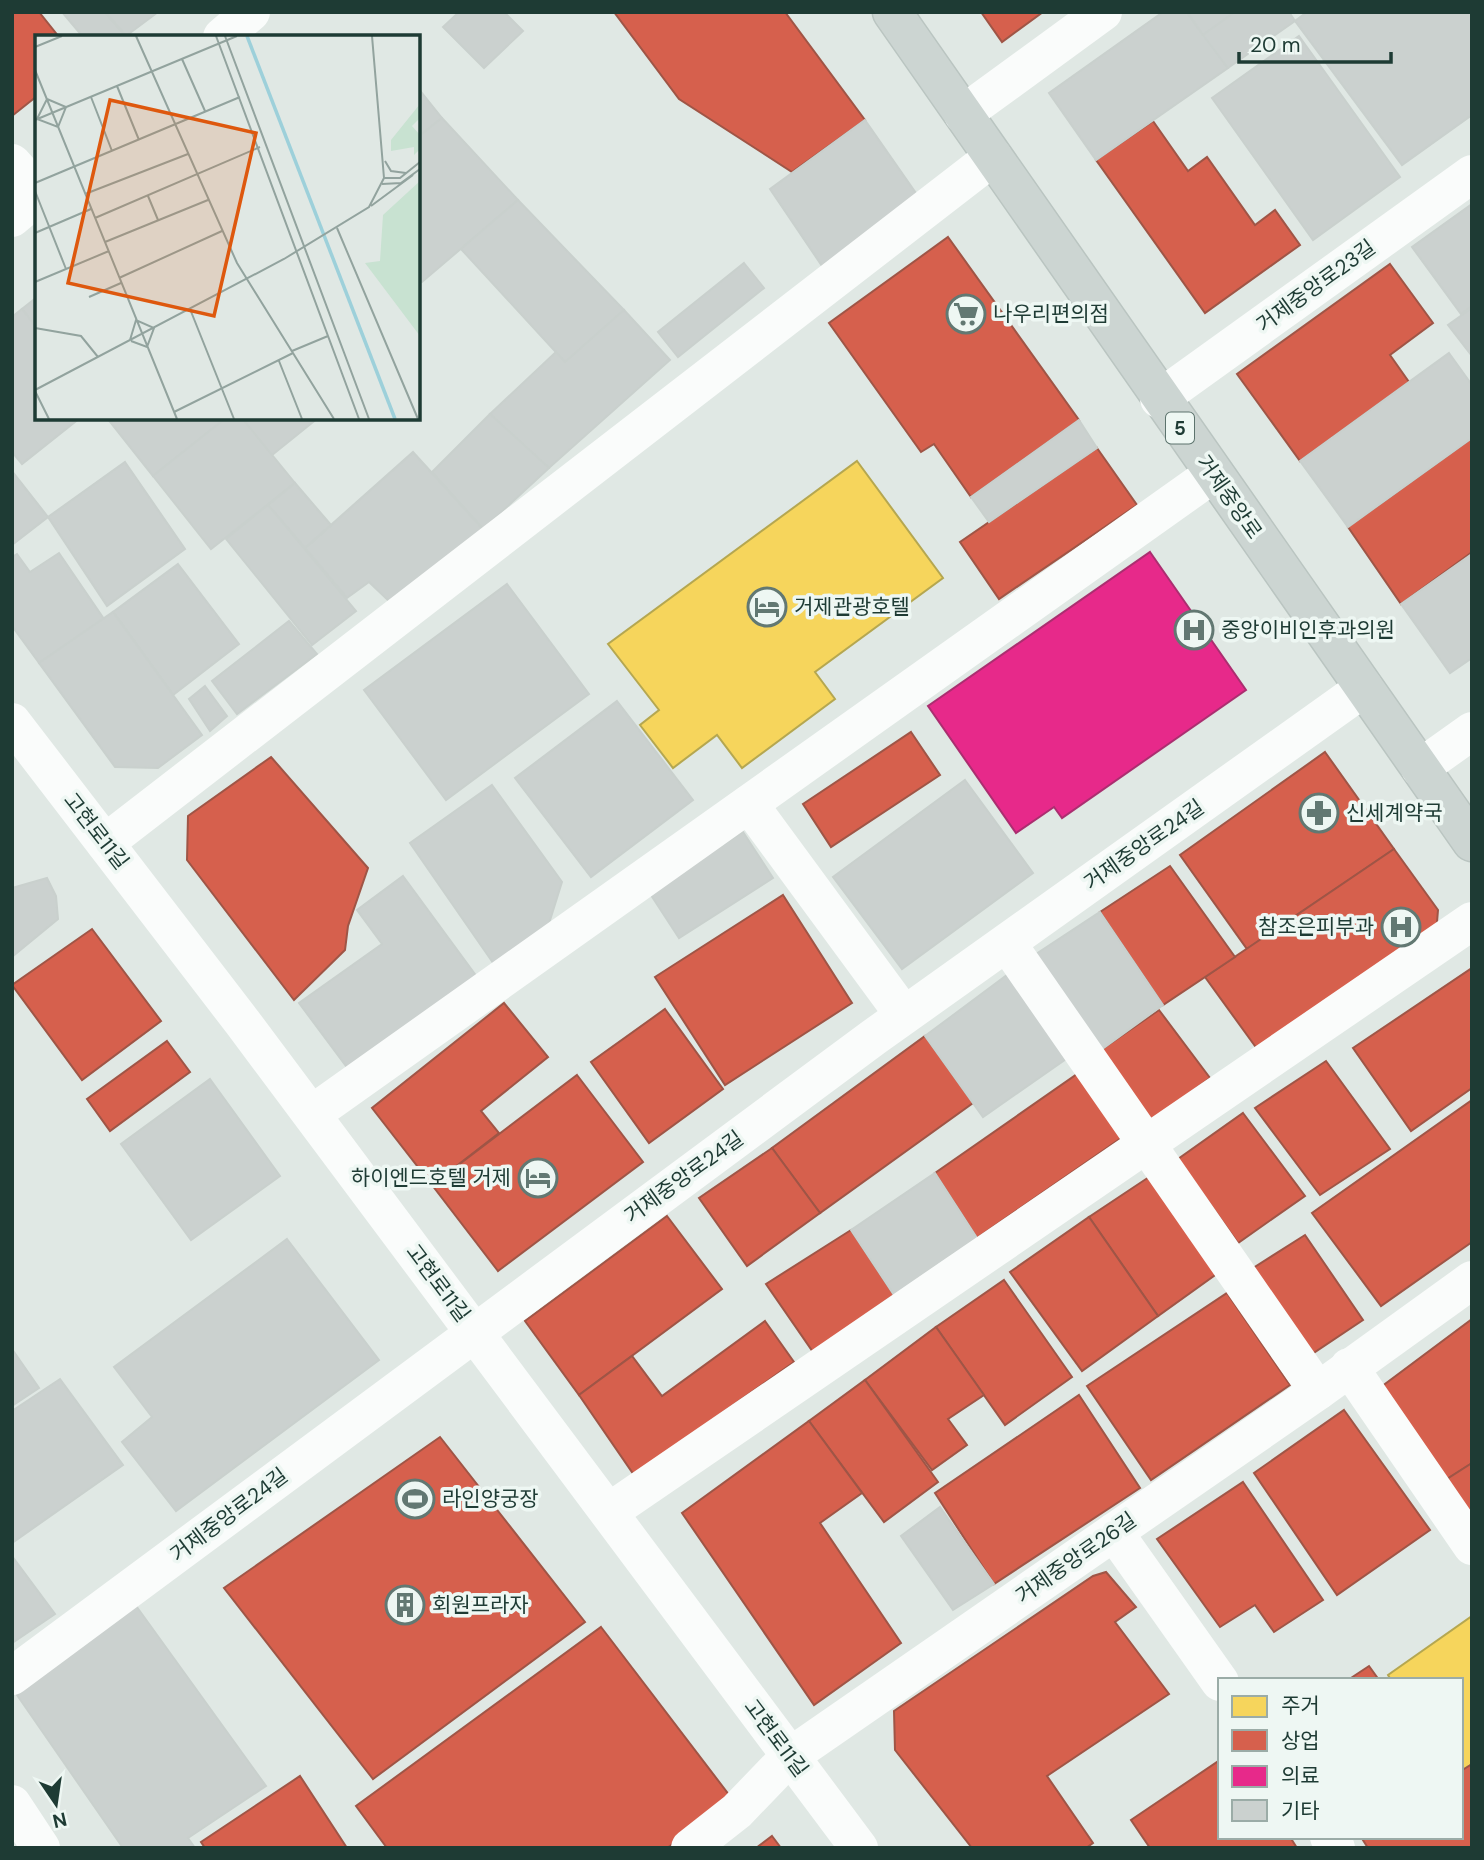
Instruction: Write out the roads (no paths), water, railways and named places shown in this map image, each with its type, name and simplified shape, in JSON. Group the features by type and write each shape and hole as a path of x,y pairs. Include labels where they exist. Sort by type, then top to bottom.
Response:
{"main road":[{"name":"거제중앙로","path":"892,12 1159,399 1472,842"}],"street":[{"path":"963,114 1103,12"},
{"path":"105,843 993,157"},
{"path":"12,163 35,189"},
{"name":"거제중앙로23길","path":"1159,399 1472,174"},
{"path":"12,218 35,199"},
{"path":"312,1114 1213,474"},
{"name":"거제중앙로24길","path":"12,1676 474,1331 904,1015 1364,688"},
{"name":"고현로11길","path":"12,722 312,1114 859,1848"},
{"path":"1420,768 1472,730"},
{"path":"749,804 904,1015"},
{"path":"609,1512 1472,921"},
{"path":"1007,943 1318,1391"},
{"name":"거제중앙로26길","path":"690,1848 737,1811 789,1757 1318,1391 1472,1280"},
{"path":"1349,1367 1472,1546"},
{"path":"1114,1532 1218,1679"},
{"path":"12,1804 41,1848"}],"place":[{"name":"나우리편의점","path":"966,314"},
{"name":"거제관광호텔","path":"767,607"},
{"name":"중앙이비인후과의원","path":"1194,630"},
{"name":"신세계약국","path":"1319,813"},
{"name":"참조은피부과","path":"1401,927"},
{"name":"하이엔드호텔 거제","path":"538,1178"},
{"name":"라인양궁장","path":"415,1499"},
{"name":"회원프라자","path":"405,1605"}]}
